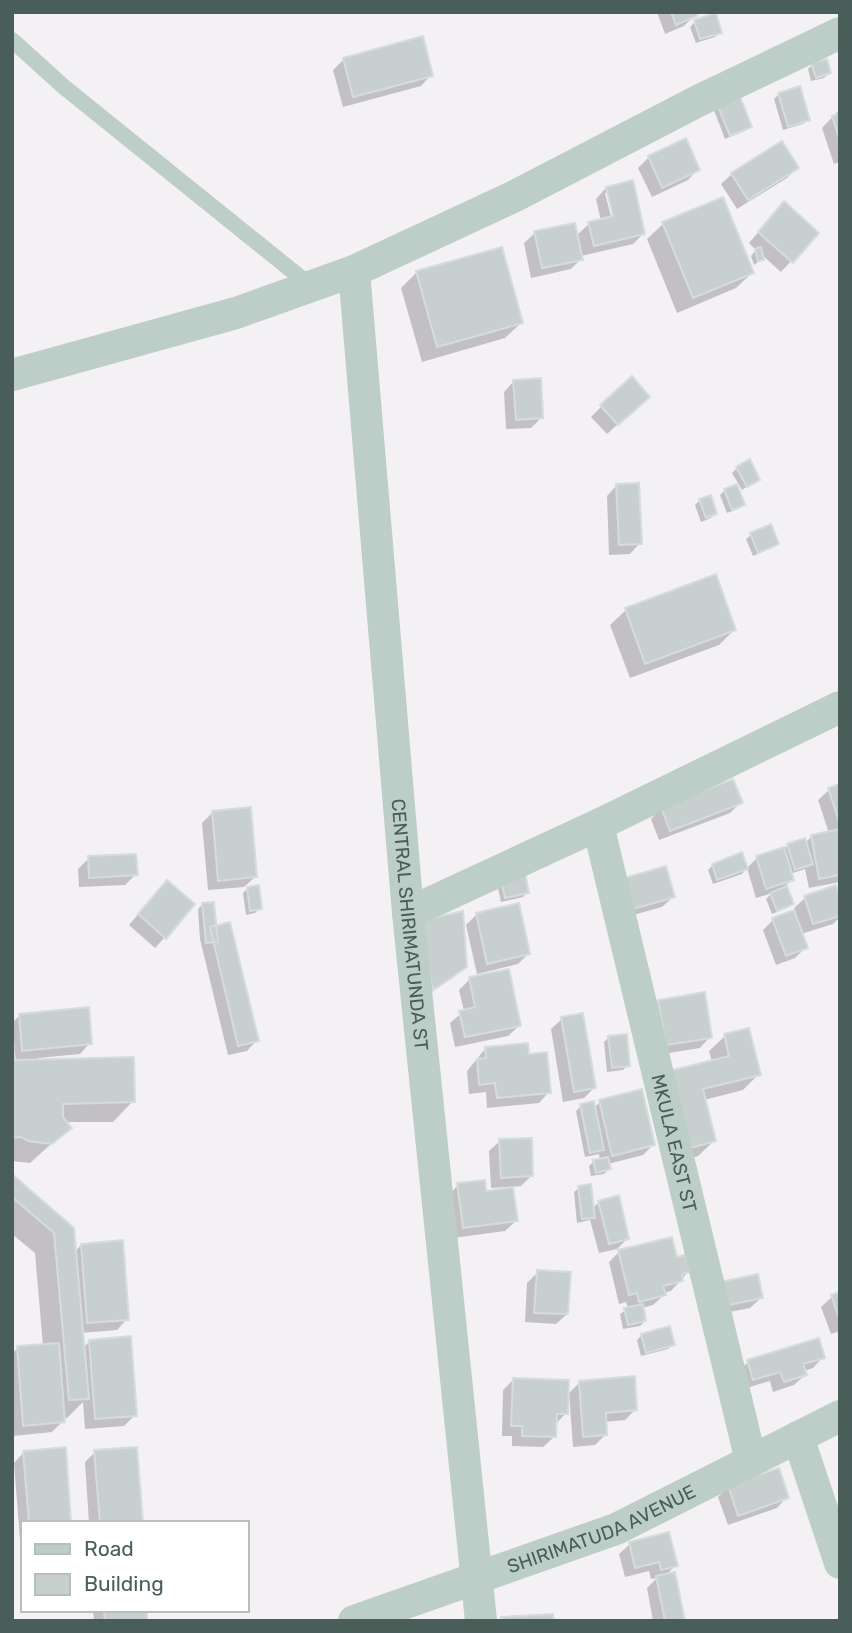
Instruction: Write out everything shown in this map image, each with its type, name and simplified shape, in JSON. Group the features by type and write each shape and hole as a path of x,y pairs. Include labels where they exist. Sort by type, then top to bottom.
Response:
{"street":[{"path":"12,375 236,313 354,271 515,196 700,100 840,33"},
{"name":"CENTRAL SHIRIMATUNDA ST","path":"354,271 408,913 481,1621"},
{"path":"408,913 598,825 840,707"},
{"name":"MKULA EAST ST","path":"598,825 751,1461"},
{"name":"SHIRIMATUDA AVENUE","path":"354,1621 616,1529 840,1416"},
{"path":"798,1437 840,1563"}],"lane":[{"path":"12,40 64,87 311,286"}],"building":[{"path":"671,12 695,12 697,16 676,25"},
{"path":"716,13 722,33 700,39 694,20"},
{"path":"423,36 433,76 353,97 343,58"},
{"path":"827,59 831,73 816,78 811,63"},
{"path":"800,86 810,120 788,127 778,93"},
{"path":"739,94 752,127 730,136 717,104"},
{"path":"840,113 840,141 832,116"},
{"path":"686,138 700,170 662,188 648,156"},
{"path":"782,141 799,168 748,200 731,173"},
{"path":"633,180 645,234 594,246 588,222 613,216 606,187"},
{"path":"723,197 754,273 693,298 662,222"},
{"path":"784,201 819,233 793,263 758,232"},
{"path":"575,223 583,260 542,268 534,231"},
{"path":"502,247 523,323 437,347 416,271"},
{"path":"761,247 764,260 758,261 755,249"},
{"path":"632,376 650,397 618,425 600,405"},
{"path":"541,378 543,418 516,420 513,380"},
{"path":"750,459 760,480 747,487 736,467"},
{"path":"639,483 642,544 619,545 616,484"},
{"path":"737,484 745,505 732,510 724,489"},
{"path":"711,495 717,514 706,518 699,499"},
{"path":"771,524 779,544 758,553 750,533"},
{"path":"716,574 736,630 645,664 625,608"},
{"path":"733,779 743,803 670,831 661,807"},
{"path":"840,784 840,824 828,788"},
{"path":"251,807 257,877 218,881 212,811"},
{"path":"840,829 840,875 819,879 811,835"},
{"path":"805,838 813,864 795,870 787,844"},
{"path":"784,847 794,880 766,889 756,856"},
{"path":"742,852 748,869 717,880 712,864"},
{"path":"136,854 138,875 89,878 88,856"},
{"path":"666,866 675,897 629,910 621,879"},
{"path":"524,868 529,893 505,898 500,873"},
{"path":"167,880 195,904 166,939 138,914"},
{"path":"259,885 262,909 250,911 247,887"},
{"path":"836,885 840,895 840,916 813,924 804,896"},
{"path":"787,886 794,904 777,911 770,893"},
{"path":"214,902 218,942 206,943 202,903"},
{"path":"519,903 530,954 487,964 476,913"},
{"path":"794,910 808,948 786,956 772,918"},
{"path":"463,911 467,967 433,990 419,921"},
{"path":"230,922 259,1041 238,1046 210,927"},
{"path":"509,969 521,1026 465,1037 459,1011 475,1007 469,977"},
{"path":"705,992 712,1038 666,1045 658,1000"},
{"path":"89,1007 92,1044 22,1051 19,1014"},
{"path":"583,1013 596,1088 574,1092 561,1017"},
{"path":"749,1028 761,1075 703,1089 716,1141 687,1149 669,1071 729,1056 724,1034"},
{"path":"12,1029 15,1060 134,1057 135,1102 63,1104 63,1117 72,1128 52,1144 28,1141 21,1137 12,1138"},
{"path":"627,1034 630,1066 612,1068 608,1036"},
{"path":"528,1043 529,1054 547,1052 551,1093 497,1098 495,1083 479,1085 477,1059 486,1058 485,1047"},
{"path":"642,1089 655,1145 612,1156 599,1100"},
{"path":"594,1101 604,1150 590,1153 580,1104"},
{"path":"532,1138 533,1176 501,1178 499,1139"},
{"path":"608,1157 611,1169 596,1173 593,1160"},
{"path":"12,1174 74,1228 89,1399 69,1400 54,1233 12,1197"},
{"path":"485,1180 486,1191 513,1187 518,1221 463,1228 457,1183"},
{"path":"591,1184 595,1218 582,1219 578,1186"},
{"path":"619,1195 629,1239 609,1244 598,1201"},
{"path":"672,1237 677,1257 685,1255 690,1272 682,1274 683,1281 663,1286 666,1295 639,1302 637,1293 629,1295 618,1250"},
{"path":"123,1240 129,1320 87,1323 81,1244"},
{"path":"537,1270 571,1272 568,1314 534,1313"},
{"path":"758,1274 763,1298 724,1306 720,1282"},
{"path":"840,1292 840,1321 831,1295"},
{"path":"643,1304 646,1321 628,1325 624,1308"},
{"path":"670,1326 675,1345 646,1353 641,1334"},
{"path":"131,1336 137,1416 95,1419 89,1340"},
{"path":"819,1338 825,1358 803,1364 807,1375 784,1382 780,1372 753,1380 747,1360"},
{"path":"59,1343 65,1422 23,1426 17,1346"},
{"path":"635,1376 637,1410 606,1413 607,1435 583,1437 579,1381"},
{"path":"513,1378 569,1380 568,1414 557,1414 556,1437 522,1436 522,1426 511,1426"},
{"path":"66,1447 71,1521 29,1521 23,1451"},
{"path":"137,1447 143,1521 100,1521 94,1450"},
{"path":"779,1468 789,1498 738,1516 728,1485"},
{"path":"669,1532 678,1566 661,1570 659,1562 635,1568 629,1542"},
{"path":"675,1572 685,1621 665,1621 656,1576"},
{"path":"104,1612 147,1612 147,1621 105,1621"},
{"path":"553,1614 554,1621 501,1621 501,1617"}]}
